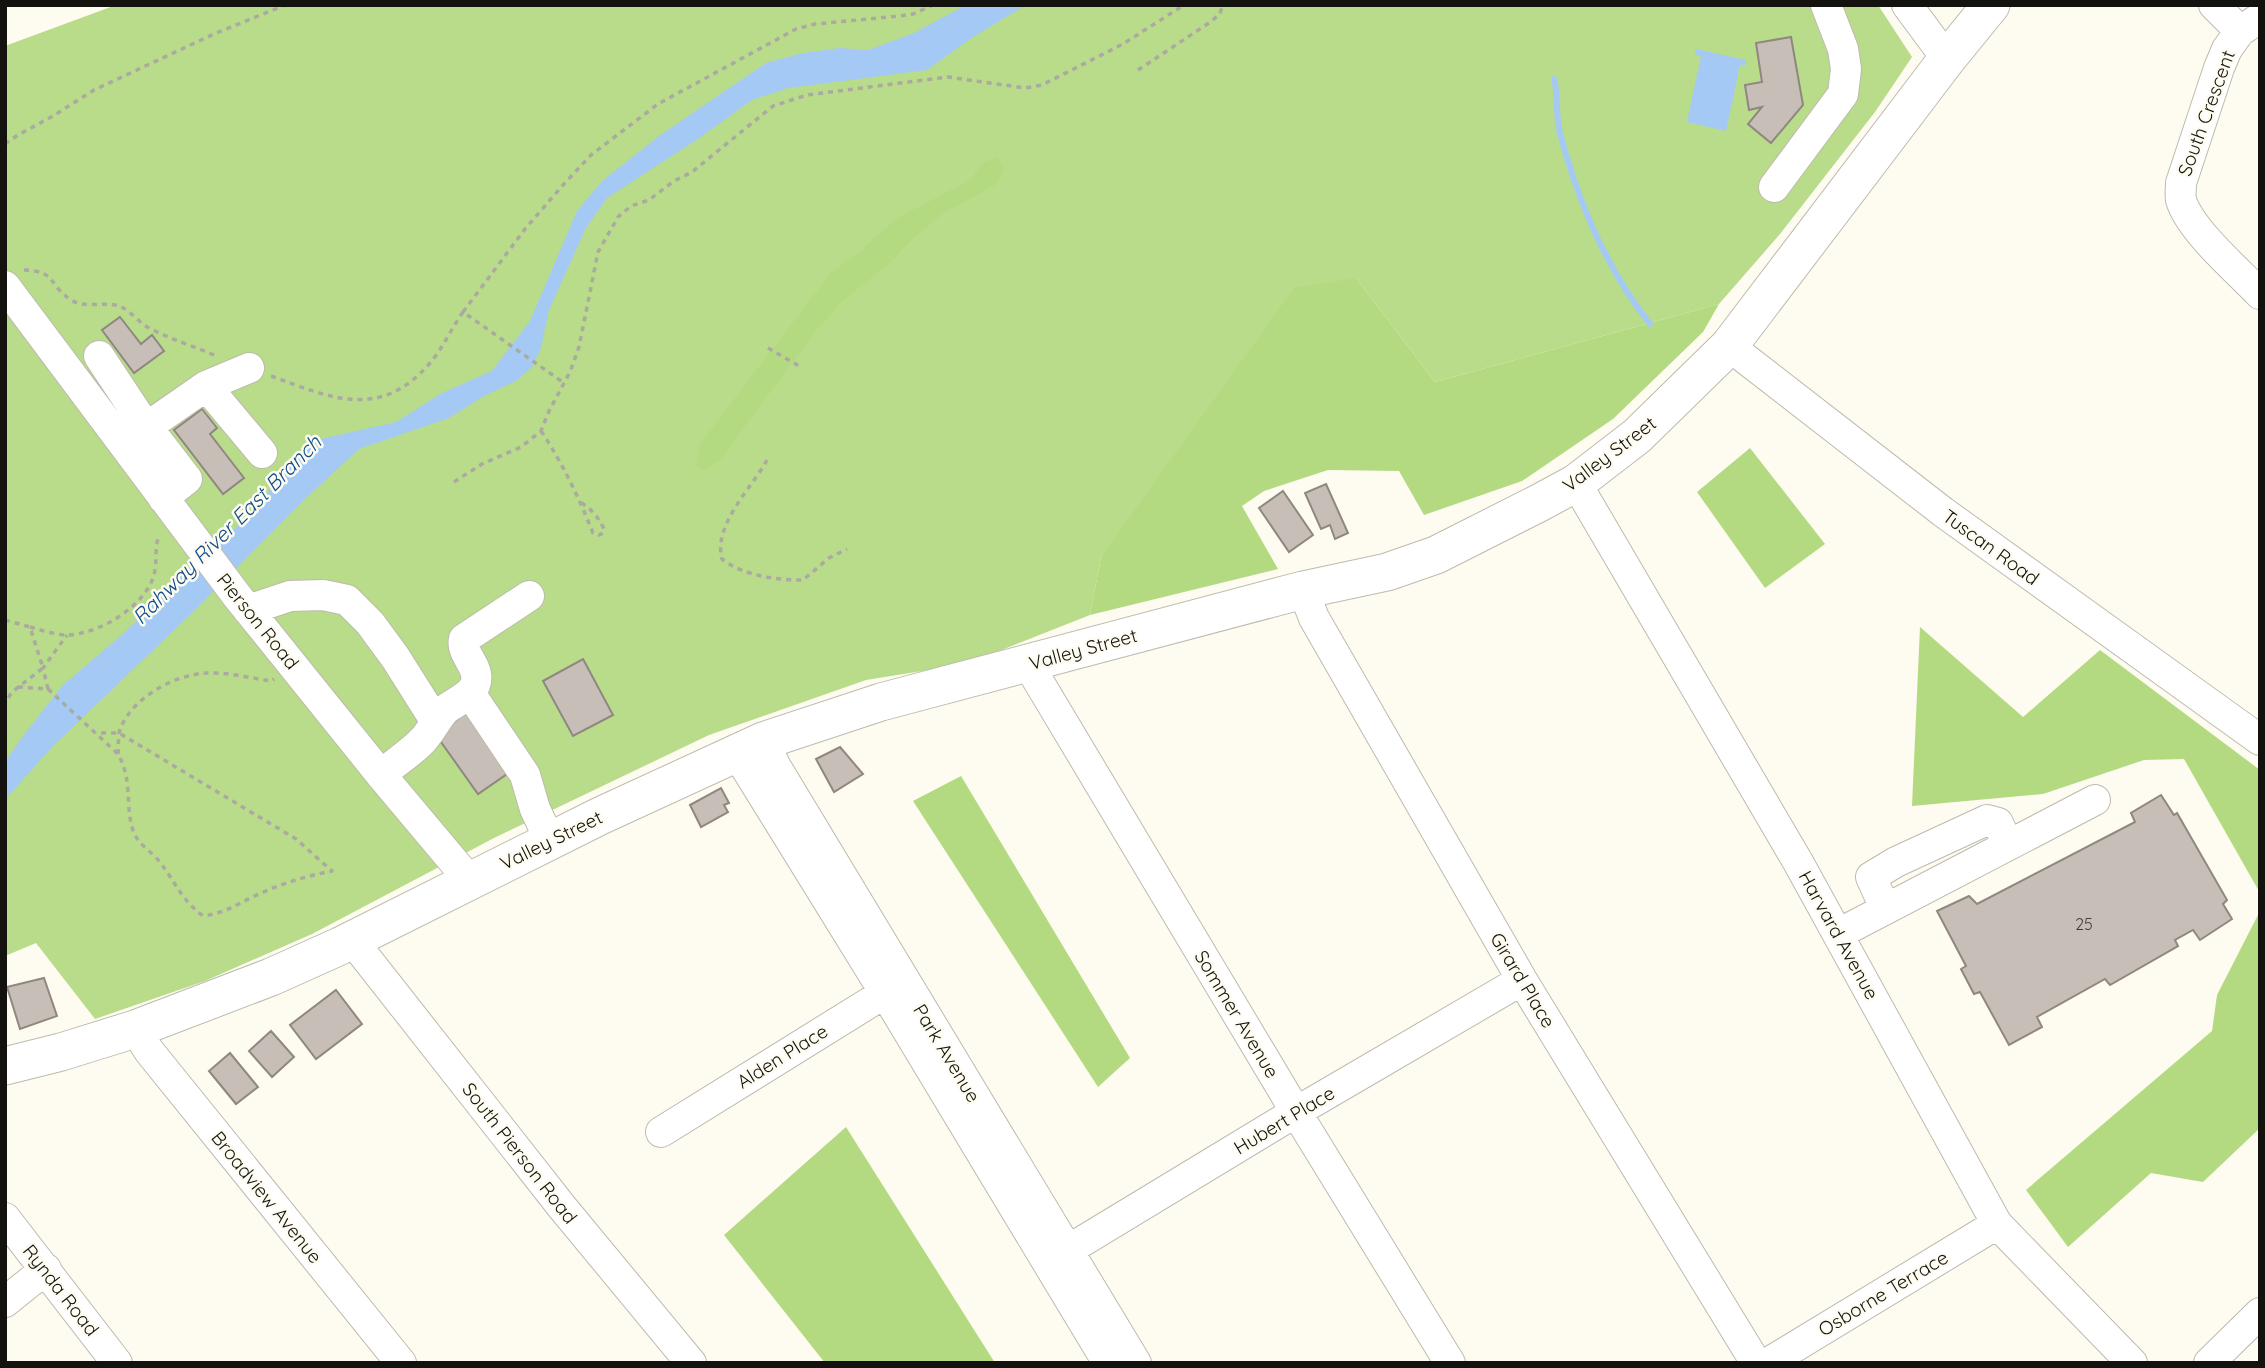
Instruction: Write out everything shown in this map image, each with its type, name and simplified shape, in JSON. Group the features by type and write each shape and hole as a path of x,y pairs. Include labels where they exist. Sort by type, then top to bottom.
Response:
{"main road":[{"name":"Valley Street","path":"5,1066 135,1029 271,977 750,746 881,702 1303,590 1387,572 1436,555 1576,483 1637,436 1728,346 1991,5"}],"street":[{"path":"1774,187 1843,94 1846,69 1826,5"},
{"path":"1908,5 1947,59"},
{"path":"2214,5 2250,25"},
{"name":"South Crescent","path":"2250,25 2227,49 2181,183 2180,198 2199,230 2260,293"},
{"name":"Pierson Road","path":"13,278 118,438 200,548 381,775 470,881"},
{"name":"Tuscan Road","path":"1728,346 1944,512 2260,740"},
{"path":"99,356 143,422 187,479 163,498"},
{"path":"118,438 206,386 249,369"},
{"path":"206,386 262,453"},
{"name":"Harvard Avenue","path":"1576,483 1791,850 1997,1224 2132,1363"},
{"name":"Girard Place","path":"1303,590 1314,618 1522,980 1756,1363"},
{"path":"243,603 323,594 347,600 370,623 395,657 436,722"},
{"path":"381,775 423,740 445,710 470,693 476,675 464,650 464,639 529,596"},
{"name":"Sommer Avenue","path":"1028,664 1296,1112 1450,1363"},
{"path":"470,693 525,775 535,809 550,841"},
{"name":"Park Avenue","path":"750,746 776,767 894,987 1057,1257 1108,1363"},
{"path":"1838,934 2095,800"},
{"path":"1885,908 1871,877 1896,862 1987,820 1997,823 2008,845"},
{"name":"South Pierson Road","path":"352,940 562,1207 691,1363"},
{"name":"Hubert Place","path":"1057,1257 1296,1112 1522,980"},
{"name":"Alden Place","path":"661,1132 894,987"},
{"name":"Broadview Avenue","path":"135,1029 157,1062 401,1363"},
{"name":"Rynda Road","path":"5,1218 117,1363"},
{"name":"Osborne Terrace","path":"1769,1363 1997,1224"},
{"name":"Park Avenue","path":"1057,1257 1136,1363"},
{"path":"5,1302 46,1269"},
{"path":"2209,1363 2260,1314"}],"path":[{"path":"5,144 94,90 214,34 285,5"},
{"path":"13,278 38,270 47,274 57,288 73,301 119,306 147,328 327,397 341,400 371,399 388,394 417,376 432,360 497,265 562,185 591,155 658,104 796,29 815,24 913,14 933,5"},
{"path":"454,482 482,464 521,447 541,431 570,372 579,347 597,252 618,217 631,206 649,200 674,181 692,172 773,106 807,95 953,77 1025,88 1042,85 1123,44 1184,5"},
{"path":"1138,70 1212,21 1223,5"},
{"path":"463,312 564,383"},
{"path":"768,348 799,366"},
{"path":"541,431 559,461 593,533 603,533 600,520 579,501"},
{"path":"766,460 725,525 721,538 722,559 746,572 766,577 803,580 829,558 847,549"},
{"path":"5,620 67,635 104,625 138,601 153,579 159,535"},
{"path":"30,627 48,689 118,754 124,764 129,785 134,835 161,864 189,905 203,916 219,914 257,894 300,878 332,871 296,839 119,733 97,733"},
{"path":"5,703 18,687 43,668 67,635"},
{"path":"118,754 121,726 140,701 156,690 184,677 206,673 271,681 280,675"},
{"path":"18,687 48,689"}],"green space":[{"path":"116,5 1878,5 1912,57 1875,112 1780,234 1719,304 1435,382 1356,278 1101,557 1090,615 966,664 866,680 709,735 494,838 312,934 205,981 95,1019 36,943 5,956 5,46"},
{"path":"998,157 1004,169 997,184 942,214 891,262 845,299 818,328 719,461 703,471 696,466 700,445 831,273 861,251 895,219 971,180 982,163"},
{"path":"1356,278 1435,382 1719,304 1703,332 1613,419 1522,481 1424,515 1399,471 1328,470 1264,491 1242,506 1278,569 1090,615 1101,557 1294,288"},
{"path":"1750,448 1825,544 1765,588 1697,492"},
{"path":"1920,627 2023,717 2100,650 2260,770 2260,893 2184,759 2144,760 2043,794 1912,806"},
{"path":"961,776 1130,1058 1098,1087 913,801"},
{"path":"2260,911 2260,1128 2203,1182 2151,1173 2068,1247 2026,1190 2212,1031 2217,995"},
{"path":"846,1127 995,1363 825,1363 724,1235"}],"water":[{"path":"966,5 1026,5 973,37 927,70 789,88 752,100 607,198 586,228 549,310 541,348 532,367 516,381 484,396 449,418 359,449 53,746 5,800 5,762 62,686 124,633 187,570 250,515 292,463 316,440 396,422 442,393 492,371 530,321 577,211 602,181 659,136 766,63 803,53 840,48 868,50 914,33"},
{"path":"1696,49 1746,60 1745,65 1740,65 1726,131 1687,122 1701,56 1695,55"}],"building":[{"path":"1791,37 1803,105 1771,143 1748,124 1762,107 1749,110 1745,85 1762,82 1756,43"},
{"path":"120,317 141,344 152,335 164,351 134,373 102,330"},
{"path":"202,409 217,428 210,434 244,478 223,494 174,430"},
{"path":"1326,484 1348,533 1335,539 1330,525 1321,529 1305,493"},
{"path":"1283,491 1313,535 1289,552 1259,508"},
{"path":"583,659 613,715 573,736 543,681"},
{"path":"470,710 513,770 478,794 436,735"},
{"path":"840,747 863,774 834,792 816,759"},
{"path":"721,788 729,803 724,805 728,812 701,827 690,805"},
{"path":"2161,795 2174,815 2177,813 2227,900 2223,904 2232,919 2200,940 2193,930 2175,940 2178,946 2110,985 2105,979 2037,1017 2042,1027 2009,1045 1980,992 1974,994 1961,969 1966,966 1937,911 1969,896 1977,904 2135,822 2131,813"},
{"path":"44,978 57,1016 20,1029 7,987"},
{"path":"336,990 362,1024 316,1059 290,1025"},
{"path":"271,1031 294,1057 272,1077 249,1051"},
{"path":"230,1053 258,1087 236,1104 209,1071"}],"waterway":[{"path":"1554,79 1560,133 1575,184 1607,257 1634,303 1650,324"}],"water label":[{"name":"Rahway River East Branch","path":"227,530"}]}
